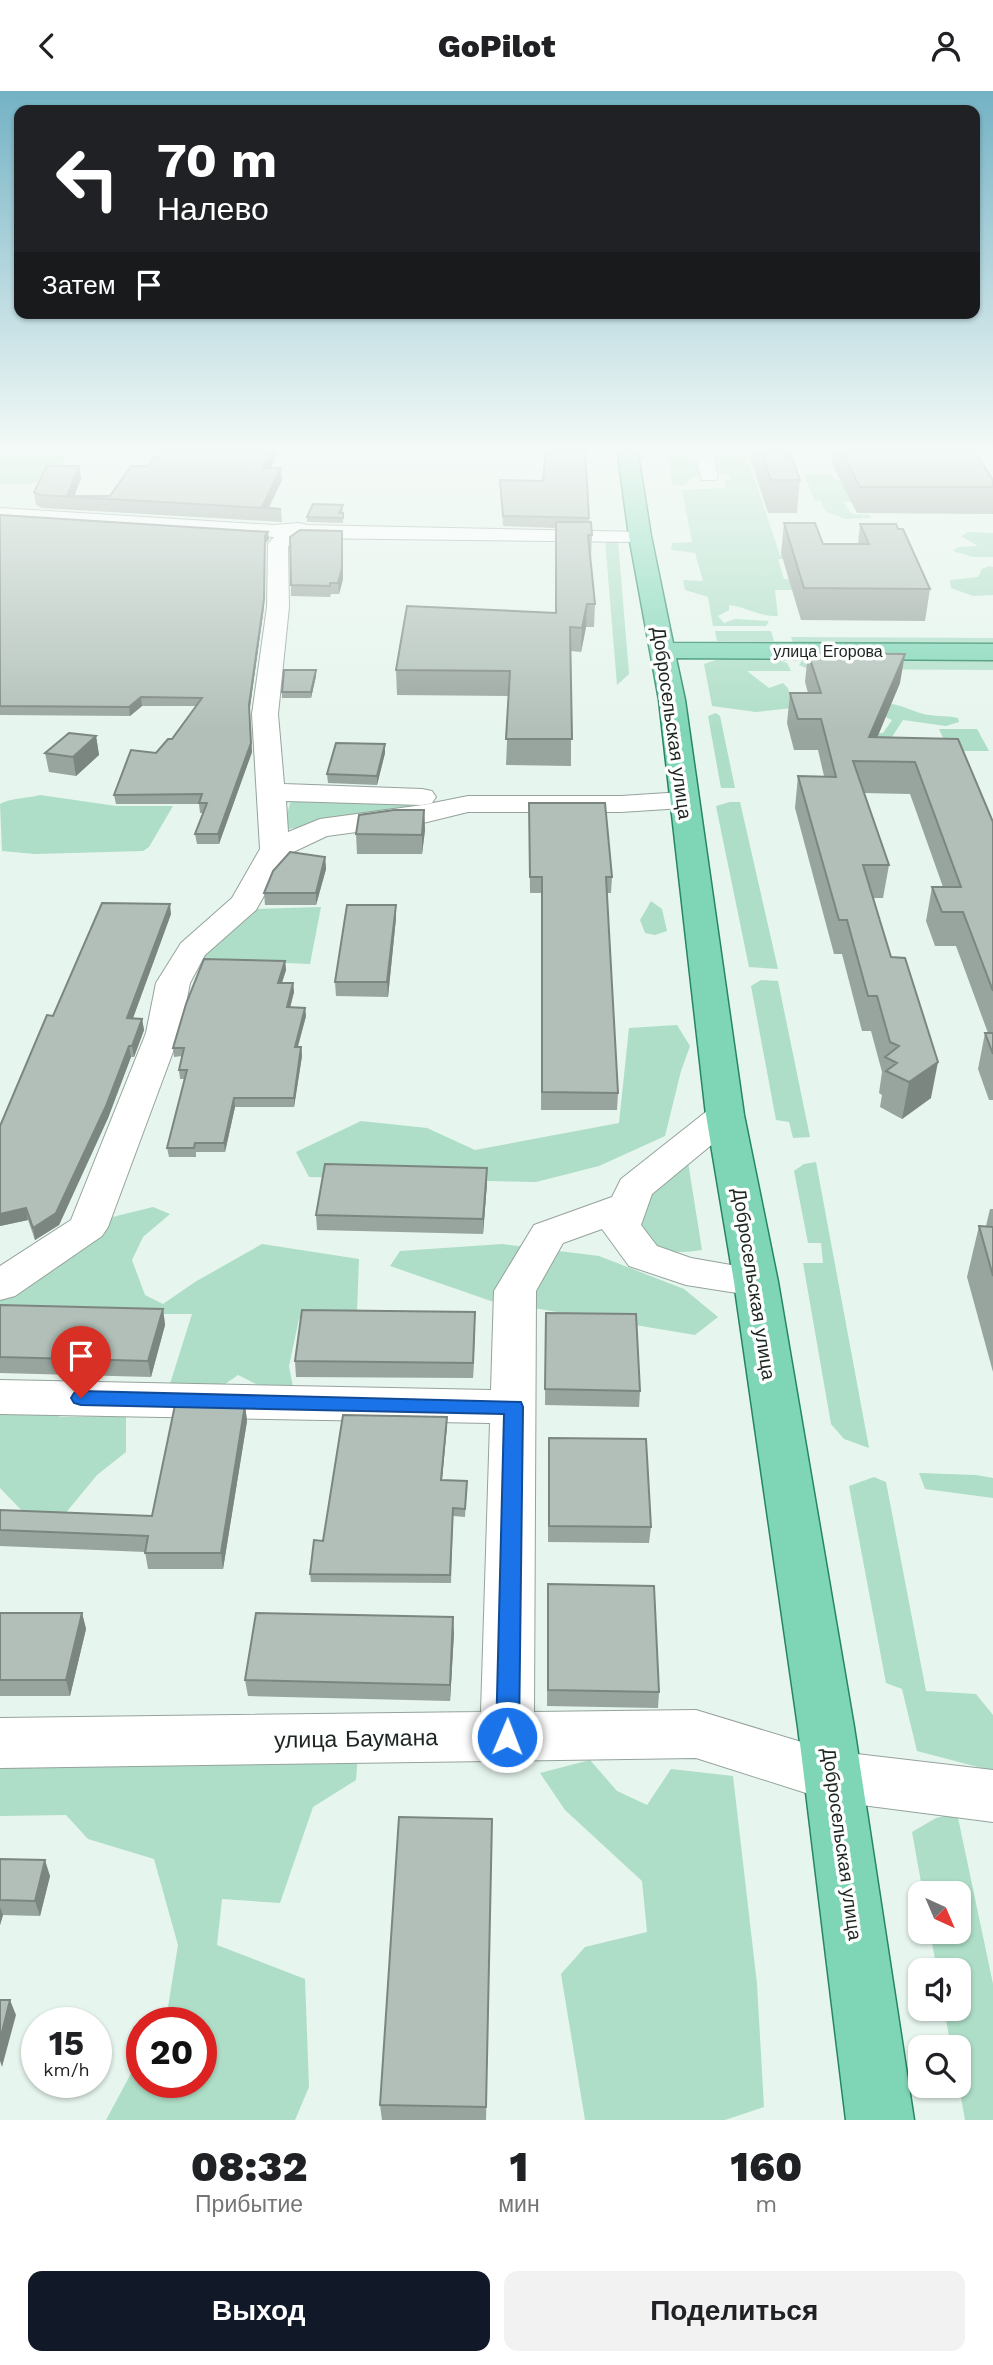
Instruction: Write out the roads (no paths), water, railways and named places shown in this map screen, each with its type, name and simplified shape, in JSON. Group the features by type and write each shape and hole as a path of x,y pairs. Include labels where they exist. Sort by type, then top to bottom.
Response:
{"main road":[{"name":"Добросельская улица","path":"641,543 663,650 707,961 725,1115 755,1282 826,1727 880,2120"},
{"name":"улица Егорова","path":"663,650 993,652"}],"street":[{"path":"0,1286 88,1227 163,1033 173,983 192,950 245,903 275,849 265,714 278,607 280,543"},
{"path":"271,792 414,795 468,804 621,804 683,800"},
{"path":"275,849 320,828 423,814 468,804"},
{"path":"725,1115 635,1188 620,1226 643,1256 686,1271 755,1282"},
{"path":"507,1737 515,1291 548,1234 628,1205"},
{"path":"0,1397 514,1407"},
{"name":"улица Баумана","path":"0,1743 696,1734 831,1776 993,1796"}]}
